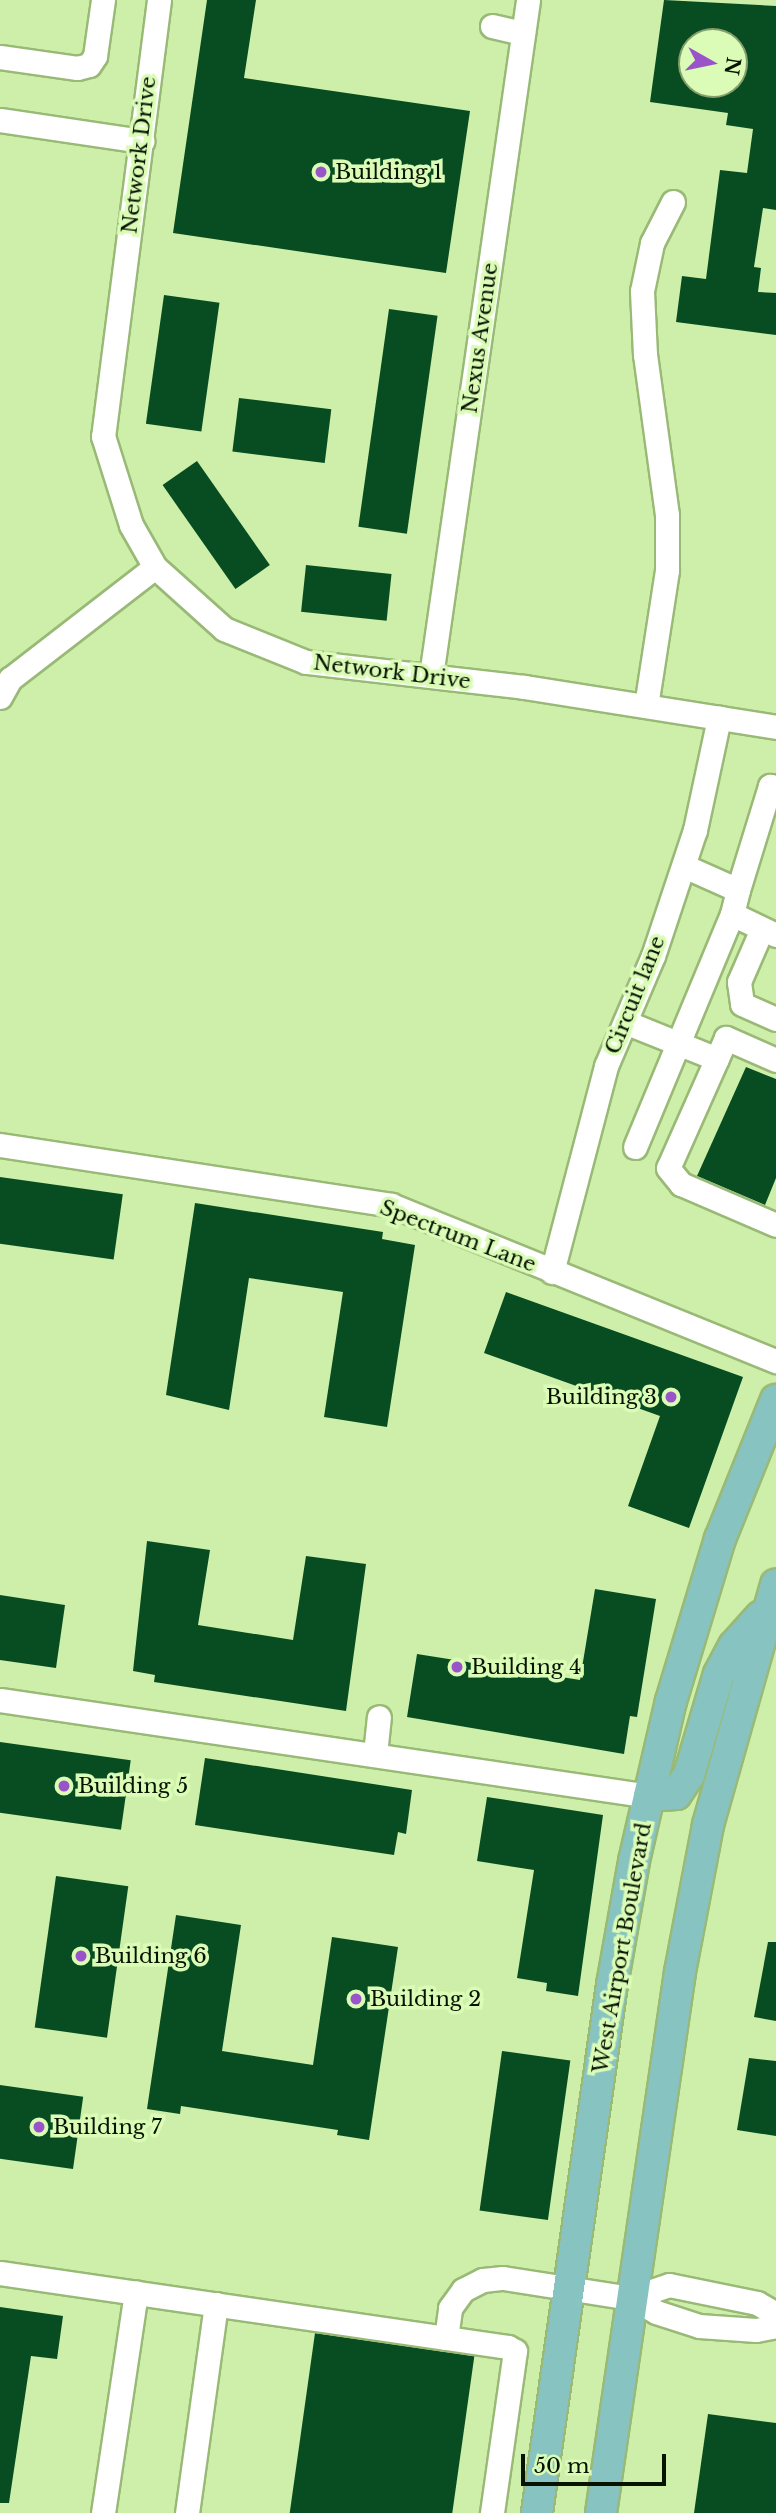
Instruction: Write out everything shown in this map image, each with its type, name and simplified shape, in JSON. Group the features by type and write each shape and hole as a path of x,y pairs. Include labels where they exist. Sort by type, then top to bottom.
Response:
{"main road":[{"name":"West Airport Boulevard","path":"537,2513 612,1985 649,1797 671,1701 720,1539 776,1400"},
{"path":"649,1797 676,1794 689,1775 719,1674 734,1646 772,1596"},
{"path":"601,2513 680,1972 708,1825 772,1596"}],"street":[{"path":"0,57 77,68 89,65 95,56 103,0"},
{"name":"Network Drive","path":"159,0 103,436 131,525 155,567 224,629 306,662 431,676 776,727"},
{"name":"Nexus Avenue","path":"431,676 528,0"},
{"path":"492,26 523,33"},
{"path":"0,120 142,141"},
{"path":"646,706 667,570 667,515 645,355 642,291 652,243 673,202"},
{"path":"3,680 155,567"},
{"name":"Circuit lane","path":"552,1272 607,1066 684,866 719,718"},
{"path":"635,1147 732,915 771,786 776,787"},
{"path":"684,866 738,890"},
{"path":"732,915 769,932 739,982 742,1004 776,1019"},
{"path":"625,1022 717,1059"},
{"path":"776,1060 726,1038 668,1168 681,1184 776,1225"},
{"name":"Spectrum Lane","path":"0,1145 391,1205 776,1362"},
{"path":"0,1700 649,1797"},
{"path":"375,1755 379,1717"},
{"path":"0,2273 446,2338 515,2351 492,2513"},
{"path":"446,2338 450,2308 463,2290 483,2280 503,2278 631,2298 656,2312 699,2326 756,2330 776,2326"},
{"path":"631,2298 669,2285 757,2303 776,2314"},
{"path":"103,2513 136,2292"},
{"path":"187,2513 216,2304"}],"building":[{"name":"Building 1","path":"207,0 256,0 244,78 470,111 446,273 173,233"},
{"path":"664,0 776,6 776,210 763,208 754,267 761,268 758,292 776,293 776,335 676,322 682,276 706,279 720,170 747,173 753,129 726,125 728,113 650,102"},
{"path":"164,295 219,303 201,432 146,424"},
{"path":"389,309 438,316 407,534 358,527"},
{"path":"239,398 331,409 325,463 232,452"},
{"path":"197,461 270,565 235,589 163,485"},
{"path":"306,565 392,574 387,621 301,612"},
{"path":"746,1067 776,1079 776,1178 765,1205 697,1176"},
{"path":"0,1177 123,1194 114,1260 0,1244"},
{"path":"195,1203 383,1232 382,1239 415,1245 387,1427 324,1417 343,1292 249,1278 229,1410 166,1395"},
{"name":"Building 3","path":"506,1292 743,1377 689,1528 628,1506 660,1416 484,1353"},
{"path":"147,1541 210,1550 198,1625 293,1640 306,1556 366,1564 346,1711 154,1682 155,1675 133,1671"},
{"name":"Building 4","path":"595,1589 656,1599 637,1717 630,1716 624,1754 407,1717 417,1654 580,1680"},
{"path":"0,1595 65,1605 56,1668 0,1660"},
{"name":"Building 5","path":"0,1742 131,1760 121,1830 0,1813"},
{"path":"205,1758 412,1790 406,1834 398,1832 394,1855 195,1825"},
{"path":"487,1797 603,1815 578,1996 546,1991 547,1983 517,1978 534,1870 477,1861"},
{"name":"Building 6","path":"56,1876 128,1886 107,2038 35,2028"},
{"name":"Building 2","path":"176,1915 241,1925 222,2051 313,2065 332,1937 398,1947 369,2140 337,2135 338,2130 181,2106 180,2114 147,2109"},
{"path":"768,1942 776,1942 776,2021 754,2017"},
{"path":"502,2051 570,2061 548,2220 480,2210"},
{"path":"749,2058 776,2061 776,2136 737,2130"},
{"name":"Building 7","path":"0,2085 83,2097 73,2169 0,2159"},
{"path":"0,2307 63,2316 57,2359 31,2356 9,2503 0,2503"},
{"path":"315,2333 474,2355 452,2513 290,2513"},
{"path":"708,2414 776,2423 776,2513 694,2513"}],"place":[{"name":"Building 1","path":"321,172"},
{"name":"Building 3","path":"671,1397"},
{"name":"Building 4","path":"457,1667"},
{"name":"Building 5","path":"64,1786"},
{"name":"Building 6","path":"81,1956"},
{"name":"Building 2","path":"356,1999"},
{"name":"Building 7","path":"39,2127"}]}
